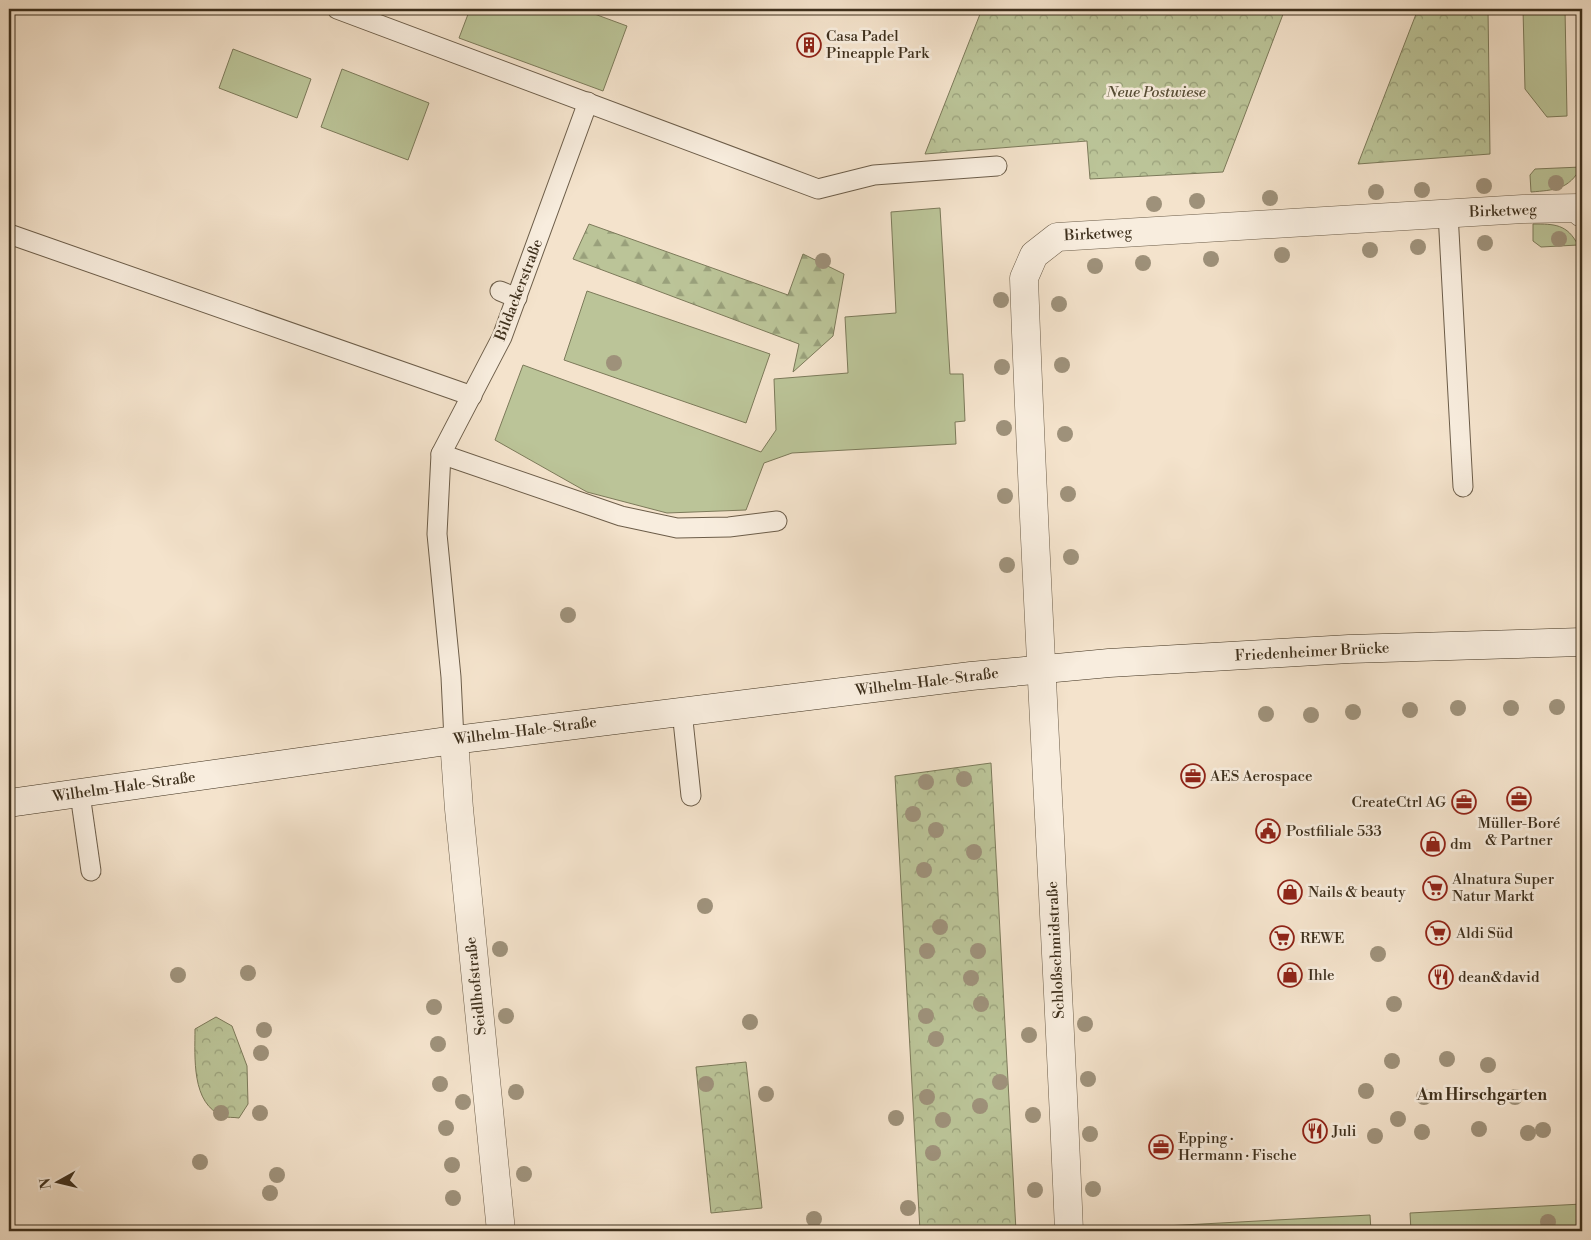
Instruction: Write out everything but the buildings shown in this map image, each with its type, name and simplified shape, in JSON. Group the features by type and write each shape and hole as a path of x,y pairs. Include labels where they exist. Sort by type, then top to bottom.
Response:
{"street":[{"name":"Birketweg","path":"1042,669 1035,559 1024,278 1034,255 1057,237 1448,213 1582,209"},
{"name":"Friedenheimer Brücke","path":"1042,669 1349,649 1574,642"},
{"name":"Wilhelm-Hale-Straße","path":"9,803 454,740 1042,669"},
{"name":"Schloßschmidstraße","path":"1042,669 1069,1231"},
{"name":"Seidlhofstraße","path":"454,740 500,1231"}],"lane":[{"path":"337,9 818,189 874,174 997,166"},
{"name":"Bildackerstraße","path":"454,740 451,677 438,534 441,454 502,337 508,295 588,102"},
{"path":"1448,213 1463,487"},
{"path":"9,234 472,396"},
{"path":"441,454 621,516 677,528 729,527 777,521"},
{"path":"682,711 691,796"},
{"path":"80,794 91,871"}],"green space":[{"path":"470,9 581,9 627,26 603,91 459,38"},
{"name":"Neue Postwiese","path":"982,9 1285,9 1223,172 1090,179 1087,141 925,154"},
{"path":"1418,9 1488,9 1490,154 1358,164"},
{"path":"1523,9 1565,9 1567,116 1547,117 1525,89"},
{"path":"233,49 311,79 297,118 219,88"},
{"path":"342,69 429,103 408,160 321,127"},
{"path":"1581,167 1571,180 1560,187 1531,192 1530,175 1535,169"},
{"path":"940,208 950,374 963,374 965,421 955,422 956,444 792,453 764,463 746,510 667,513 587,492 495,440 523,365 761,452 776,430 774,379 848,373 845,317 896,313 891,212"},
{"path":"589,224 788,295 803,254 844,274 833,336 793,372 799,344 573,259"},
{"path":"1533,224 1548,224 1565,229 1578,245 1541,247 1533,241"},
{"path":"587,291 770,354 746,423 564,360"},
{"path":"991,763 1016,1231 920,1231 895,776"},
{"path":"216,1017 232,1026 247,1066 248,1104 239,1118 225,1117 213,1110 205,1101 200,1091 197,1078 195,1066 195,1029"},
{"path":"746,1062 762,1208 711,1213 696,1067"},
{"path":"1582,1204 1582,1231 1411,1231 1410,1213"},
{"path":"1370,1215 1371,1231 1127,1231 1127,1228"}],"place":[{"name":"Casa Padel Pineapple Park","path":"809,45"},
{"name":"AES Aerospace","path":"1193,776"},
{"name":"Müller-Boré & Partner","path":"1519,799"},
{"name":"CreateCtrl AG","path":"1464,802"},
{"name":"Postfiliale 533","path":"1268,831"},
{"name":"dm","path":"1433,844"},
{"name":"Alnatura Super Natur Markt","path":"1435,888"},
{"name":"Nails & beauty","path":"1290,892"},
{"name":"Aldi Süd","path":"1438,933"},
{"name":"REWE","path":"1282,938"},
{"name":"Ihle","path":"1290,975"},
{"name":"dean&david","path":"1441,977"},
{"name":"Juli","path":"1315,1131"},
{"name":"Epping · Hermann · Fische","path":"1161,1147"}],"district":[{"name":"Am Hirschgarten","path":"1482,1095"}]}
